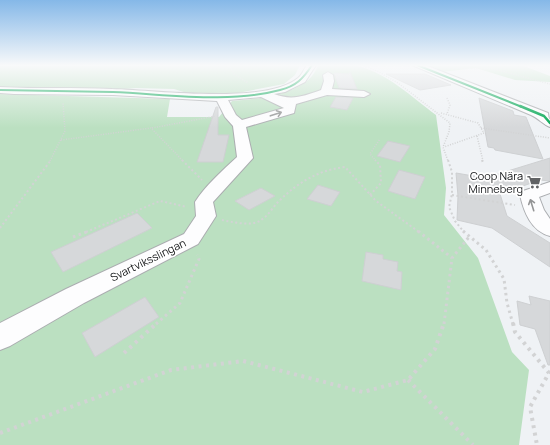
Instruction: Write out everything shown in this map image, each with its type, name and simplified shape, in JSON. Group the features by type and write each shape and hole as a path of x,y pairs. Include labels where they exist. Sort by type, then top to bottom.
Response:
{"street":[{"path":"230,112 263,94 290,86"},
{"path":"326,92 328,86"},
{"path":"469,86 544,116 550,123"},
{"path":"0,90 111,92 230,112 290,110 291,105 286,102 263,94"},
{"path":"286,102 302,100 326,92 363,90 354,106"},
{"path":"199,227 204,202 212,191 245,158 230,112"},
{"path":"550,187 529,195 533,209 541,224 550,229"},
{"name":"Svartviksslingan","path":"0,337 88,290 199,227"}],"path":[{"path":"251,86 263,94"},
{"path":"402,86 440,113 450,123 449,132 443,147 452,172 452,194 449,207 455,221 469,237 486,250 504,279 507,303 515,332 550,373 530,407 537,445"},
{"path":"0,228 53,157 65,131 62,97"},
{"path":"447,98 450,105 447,114"},
{"path":"61,140 151,128 230,112"},
{"path":"440,113 478,123 484,133 443,147"},
{"path":"151,128 212,191"},
{"path":"481,128 550,138"},
{"path":"477,136 483,162"},
{"path":"370,195 381,183 380,165 370,154 380,139"},
{"path":"199,227 261,221 277,200 315,174 332,167 345,167 376,201 420,232 452,258"},
{"path":"452,194 494,201"},
{"path":"72,237 160,201 186,206 199,227 199,259 180,303 124,352"},
{"path":"0,433 171,370 243,360 363,392 408,380 435,349 444,323 452,258 469,237"},
{"path":"408,380 473,445"}],"green space":[{"path":"0,86 275,86 238,93 187,93 174,89 136,88 111,90 0,87"},
{"path":"299,86 397,86 436,115 446,188 444,215 478,258 512,352 529,370 519,445 0,445 0,94 170,99 167,117 219,117 232,101 268,97"}],"building":[{"path":"338,86 356,86 357,89 339,88"},
{"path":"411,86 446,86 420,90"},
{"path":"336,97 353,98 347,110 330,107"},
{"path":"479,98 513,111 514,115 526,117 543,159 495,150 494,148 488,147"},
{"path":"216,107 218,107 218,135 229,135 223,162 197,162"},
{"path":"388,141 410,146 400,162 377,156"},
{"path":"550,158 550,181 540,180 500,194 507,216 550,243 550,267 492,228 457,220 458,196 456,173 485,178"},
{"path":"399,170 425,177 415,199 388,191"},
{"path":"318,185 340,192 331,206 307,199"},
{"path":"261,188 275,196 249,210 235,201"},
{"path":"137,213 152,228 63,272 51,252"},
{"path":"366,252 383,255 383,259 398,262 397,271 402,272 401,290 362,281"},
{"path":"529,296 550,301 550,365 548,365 535,329 520,325 517,301 531,305"},
{"path":"145,297 159,317 95,357 82,333"}],"transit line":[{"path":"0,90 113,92 189,97 254,95 281,90 290,86"},
{"path":"469,86 544,116 550,123"}],"place":[{"name":"Coop Nära Minneberg","path":"534,182"}]}
